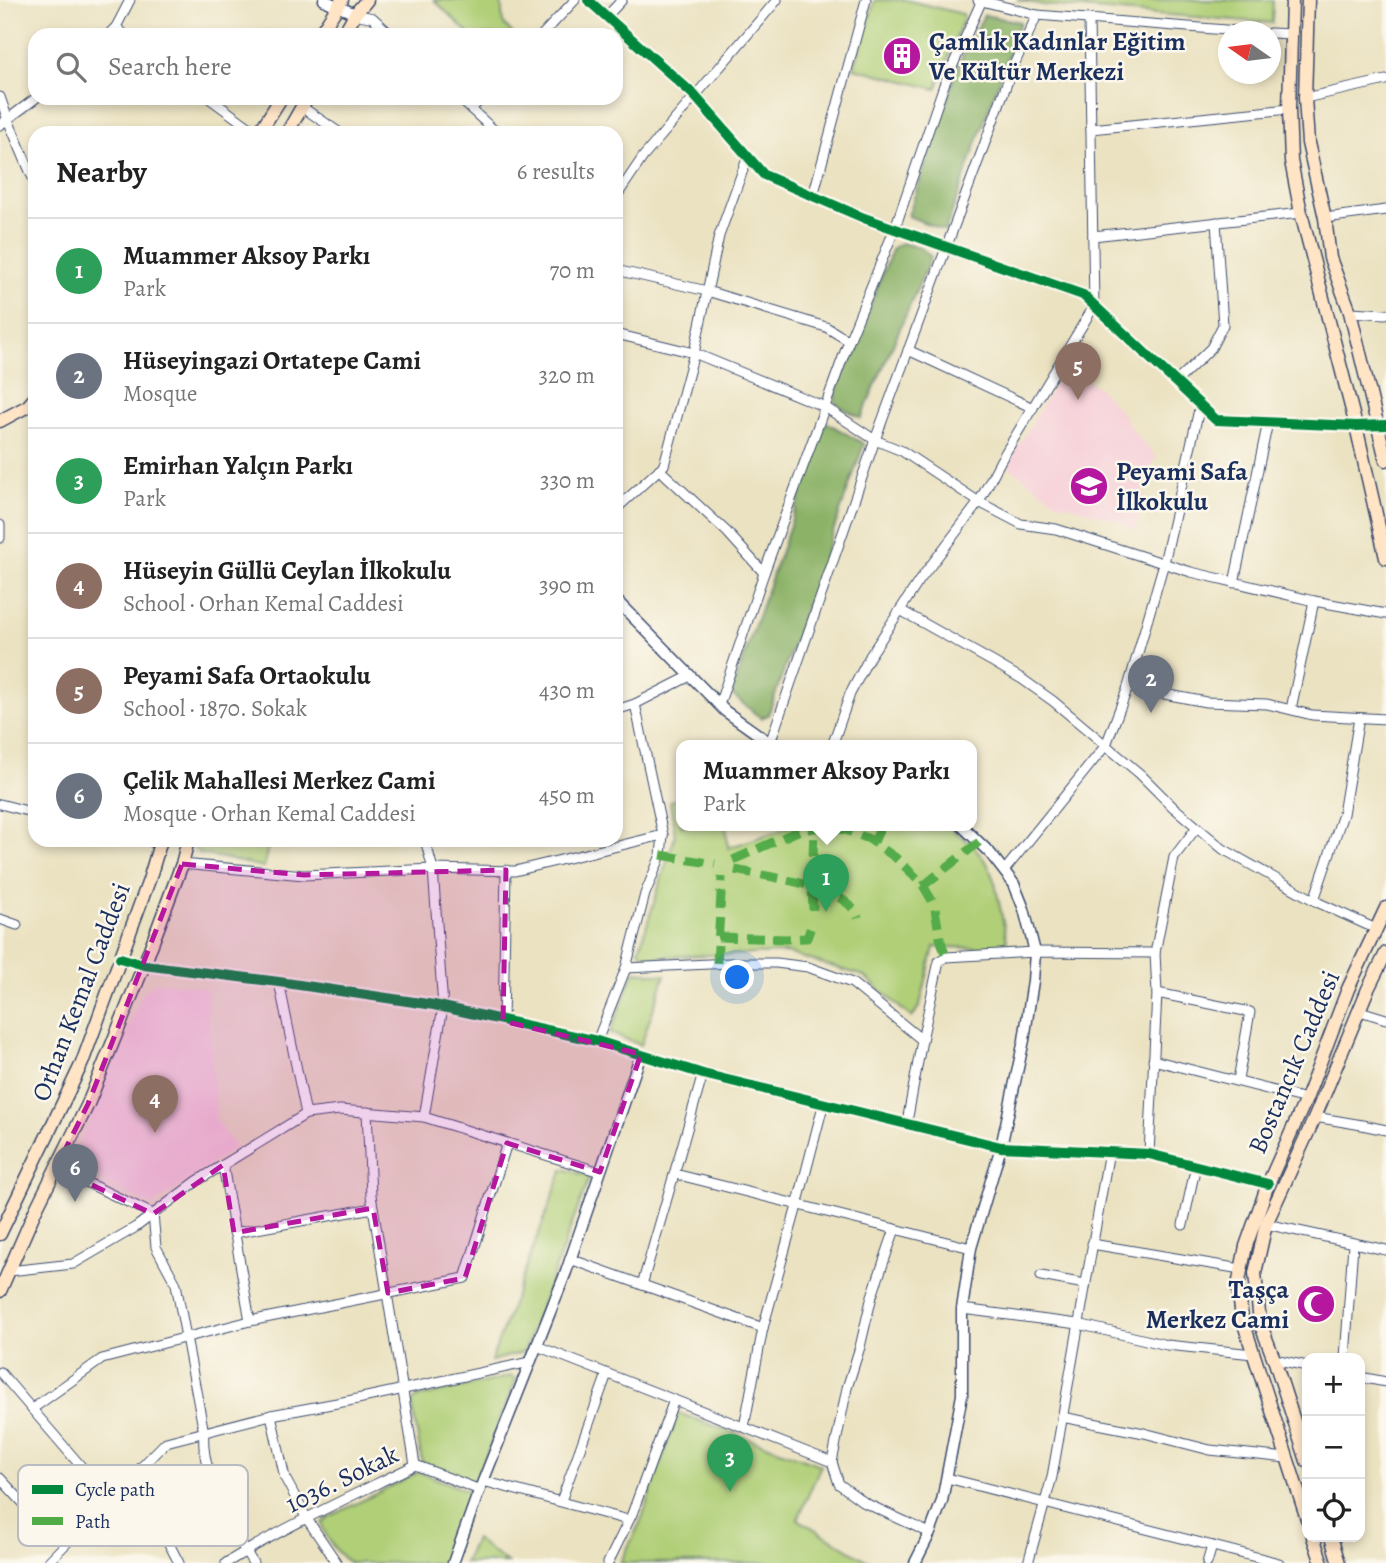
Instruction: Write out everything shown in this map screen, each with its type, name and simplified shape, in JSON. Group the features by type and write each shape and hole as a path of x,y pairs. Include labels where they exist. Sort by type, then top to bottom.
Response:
{"main road":[{"path":"347,28 367,0"},
{"path":"1292,0 1289,109 1291,161 1301,213 1356,426 1386,558"},
{"path":"1308,0 1305,98 1308,143 1325,218 1330,258 1350,312 1382,426 1386,460"},
{"path":"324,28 340,3"},
{"path":"263,126 276,105"},
{"path":"291,126 302,105"},
{"path":"0,421 28,406"},
{"name":"Orhan Kemal Caddesi","path":"0,1234 82,1063 159,847"},
{"name":"Orhan Kemal Caddesi","path":"0,1292 88,1104 144,965 186,847"},
{"name":"Bostancık Caddesi","path":"1302,1504 1242,1318 1238,1286 1245,1246 1268,1184 1306,1099 1348,989 1386,908"},
{"name":"Bostancık Caddesi","path":"1302,1446 1260,1323 1255,1273 1266,1224 1386,953"},
{"path":"1315,1542 1322,1563"},
{"path":"1333,1542 1339,1563"}],"street":[{"path":"116,27 130,0"},
{"path":"324,0 340,3 355,14 373,18 384,28"},
{"path":"549,28 575,0"},
{"path":"587,0 618,28"},
{"path":"606,17 622,0"},
{"path":"623,187 694,95 777,0"},
{"path":"813,196 866,0"},
{"path":"719,705 849,341 895,228 944,85 980,0 1037,15 1218,29"},
{"path":"772,740 875,440 1013,67 1037,15"},
{"path":"834,740 850,694 870,656 979,502 1001,460 1094,306 1089,19"},
{"path":"623,32 694,95 764,175 864,218 1083,295 1216,420 1382,426"},
{"path":"1281,34 1291,34"},
{"path":"1305,98 1386,80"},
{"path":"0,97 4,123 28,169"},
{"path":"4,123 28,104"},
{"path":"219,105 248,126"},
{"path":"307,105 332,126"},
{"path":"467,105 489,126"},
{"path":"471,109 475,105"},
{"path":"1091,129 1289,109"},
{"path":"623,502 664,465 694,353 719,236 748,156"},
{"path":"1325,218 1386,210"},
{"path":"1093,236 1301,213"},
{"path":"1176,382 1211,348 1223,325 1216,222"},
{"path":"623,272 707,291 826,327 849,341"},
{"path":"1350,312 1386,314"},
{"path":"623,336 694,353 825,407 875,440 902,451 979,502 1021,524 1056,528 1191,572 1234,583 1386,614"},
{"path":"908,350 1033,408"},
{"path":"1004,871 1106,745 1128,687 1164,563 1200,405"},
{"path":"1234,583 1268,422"},
{"path":"659,469 727,533 764,573"},
{"path":"0,525 0,538"},
{"path":"1291,709 1314,601"},
{"path":"623,607 725,711 767,740"},
{"path":"900,610 1022,679 1053,701 1223,849 1314,900 1376,929"},
{"path":"623,708 690,676"},
{"path":"1128,687 1206,702 1267,704 1312,715 1386,719"},
{"path":"597,1041 626,968 645,894 661,855 663,835 635,704"},
{"path":"1314,900 1343,814 1359,718"},
{"path":"0,804 28,811"},
{"path":"1149,1154 1157,993 1155,953 1174,857 1197,827"},
{"path":"915,1563 930,1533 947,1478 962,1395 962,1309 971,1248 1002,1147 1024,1040 1035,952 1024,909 1014,884 990,853 967,831"},
{"path":"623,845 663,835"},
{"path":"424,1117 443,1007 433,869 427,847"},
{"path":"182,864 304,874 433,869 515,870 614,847"},
{"path":"503,1021 506,870"},
{"path":"0,919 17,925"},
{"path":"907,1122 939,961 946,957 1035,952 1155,953"},
{"path":"120,958 144,965 443,1007 597,1041 703,1074 1002,1147 1149,1154 1268,1184"},
{"path":"626,968 730,963 776,963 808,967 852,983 922,1040"},
{"path":"279,982 306,1114"},
{"path":"1157,993 1250,1012 1238,1080"},
{"path":"1360,1011 1386,1019"},
{"path":"453,1563 570,1259 641,1054"},
{"path":"1153,1060 1306,1099"},
{"path":"642,1285 703,1074"},
{"path":"744,1427 763,1328 824,1102"},
{"path":"9,1271 72,1264 136,1227 197,1181 306,1114 340,1110 424,1117 600,1172"},
{"path":"367,1112 371,1195 415,1465"},
{"path":"1315,1117 1386,1130"},
{"path":"32,1409 102,1359 250,1321 464,1278 507,1143"},
{"path":"1028,1563 1052,1477 1109,1151"},
{"path":"223,1165 250,1321"},
{"path":"1183,1225 1196,1165"},
{"path":"56,1168 153,1214"},
{"path":"675,1174 971,1248"},
{"path":"234,1233 373,1208"},
{"path":"153,1214 156,1247 176,1284 204,1433 207,1465"},
{"path":"1266,1224 1386,1250"},
{"path":"895,1229 872,1296 847,1388 832,1462 839,1484 865,1503 930,1533"},
{"path":"1092,1244 1241,1269"},
{"path":"1345,1353 1353,1244"},
{"path":"570,1259 763,1328"},
{"path":"1041,1276 1085,1284"},
{"path":"962,1309 1078,1324 1167,1345 1253,1354"},
{"path":"537,1346 832,1462"},
{"path":"1274,1359 1302,1365"},
{"path":"144,1465 166,1442 271,1415 530,1362"},
{"path":"0,1372 80,1465"},
{"path":"561,1501 607,1374"},
{"path":"1365,1378 1386,1382"},
{"path":"607,1563 628,1520 674,1400"},
{"path":"271,1415 285,1478 307,1519 337,1563"},
{"path":"1062,1417 1144,1433 1210,1450 1287,1458"},
{"name":"1036. Sokak","path":"226,1563 415,1465 482,1486 561,1501 628,1520"},
{"path":"0,1478 18,1497"},
{"path":"947,1478 1279,1563"},
{"path":"47,1563 62,1546"},
{"path":"170,1546 179,1563"},
{"path":"243,1546 253,1563"},
{"path":"1207,1563 1212,1546"}],"highlighted area":[{"path":"182,864 304,875 506,870 503,1021 641,1054 600,1172 507,1143 465,1278 388,1293 373,1208 234,1233 223,1165 153,1214 56,1168 88,1104"}],"shaded area":[{"path":"1065,367 1099,388 1156,457 1146,478 1142,493 1145,495 1135,531 1119,521 1057,502 1009,467 1016,450"},
{"path":"156,982 206,989 216,1119 235,1148 151,1206 77,1166 73,1160 142,994"}],"green space":[{"path":"434,0 501,0 503,23 508,28 463,28"},
{"path":"875,0 906,0 963,14 936,89 854,68"},
{"path":"1017,0 1273,0 1272,21 1043,5"},
{"path":"984,15 1020,22 945,231 908,216 960,61"},
{"path":"901,243 921,248 931,257 861,418 836,404 835,395 893,248"},
{"path":"826,422 864,444 768,715 761,718 731,694"},
{"path":"676,799 676,831 726,831 728,848 777,831 954,831 974,846 988,865 995,883 1007,941 995,948 934,947 920,1005 912,1018 864,976 787,953 645,957 639,950 675,836 670,801"},
{"path":"193,847 268,847 264,867 199,853"},
{"path":"634,972 665,975 641,1045 610,1033"},
{"path":"563,1169 590,1176 524,1352 491,1361"},
{"path":"512,1376 516,1379 475,1483 422,1462 412,1404 414,1400"},
{"path":"678,1413 821,1465 798,1519 871,1563 620,1563 641,1521"},
{"path":"419,1472 474,1493 447,1563 351,1563 342,1556 329,1540 322,1523"},
{"path":"475,1539 507,1563 464,1563"}],"marked path":[{"path":"733,860 798,831"},
{"path":"813,910 814,831"},
{"path":"849,831 869,839 896,858 921,882 934,904 946,957"},
{"path":"874,842 879,831"},
{"path":"923,886 979,842"},
{"path":"661,855 715,864"},
{"path":"735,870 816,888 844,901 858,918"},
{"path":"717,963 722,877"},
{"path":"718,937 807,938 812,924"}],"cycle path":[{"path":"588,0 619,28"},
{"path":"623,31 694,95 764,175 864,218 1083,295 1216,420 1386,425"},
{"path":"120,958 144,965 434,1005 597,1041 703,1074 1001,1147 1149,1154 1268,1184"}],"place":[{"name":"Çamlık Kadınlar Eğitim Ve Kültür Merkezi","path":"902,56"},
{"name":"Peyami Safa Ortaokulu","path":"1078,400"},
{"name":"Peyami Safa İlkokulu","path":"1089,486"},
{"name":"Hüseyingazi Ortatepe Cami","path":"1151,713"},
{"name":"Muammer Aksoy Parkı","path":"826,912"},
{"name":"Hüseyin Güllü Ceylan İlkokulu","path":"155,1133"},
{"name":"Çelik Mahallesi Merkez Cami","path":"75,1202"},
{"name":"Taşça Merkez Cami","path":"1316,1304"},
{"name":"Emirhan Yalçın Parkı","path":"730,1492"}]}
